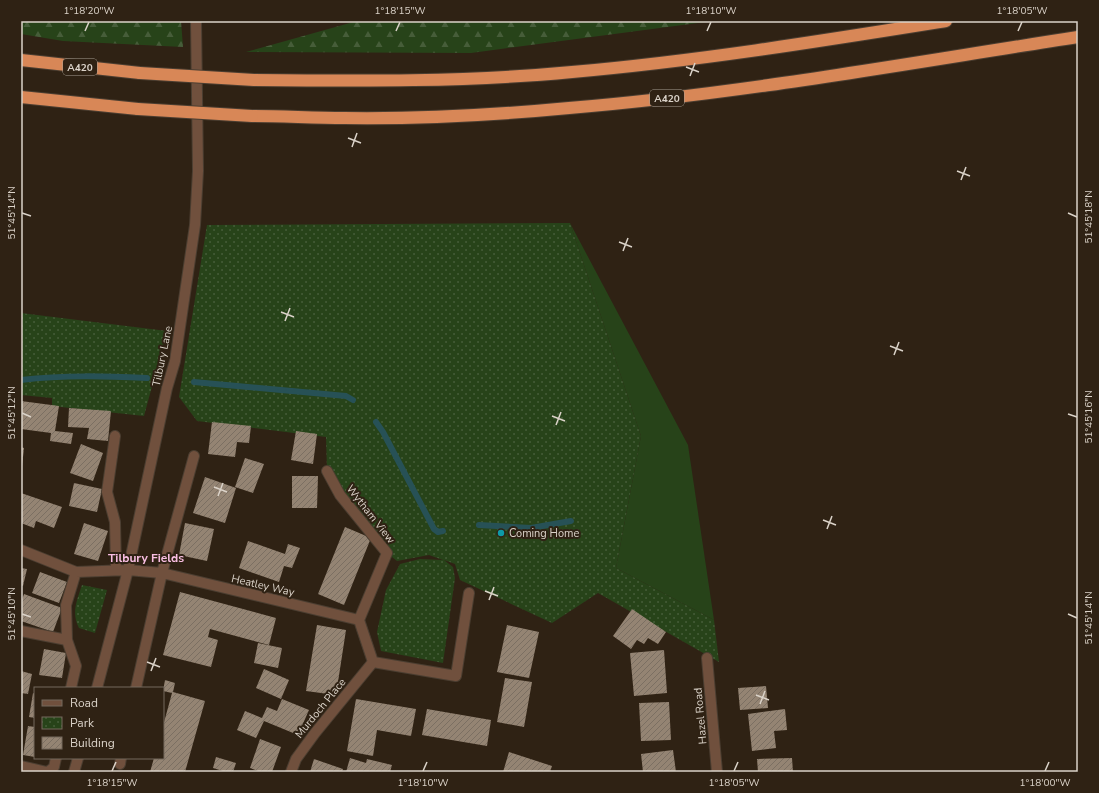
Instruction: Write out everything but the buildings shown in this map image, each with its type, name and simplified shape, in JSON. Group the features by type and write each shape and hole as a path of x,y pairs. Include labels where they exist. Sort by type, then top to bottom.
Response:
{"highway":[{"name":"A420","path":"21,60 140,73 254,80 417,80 487,78 649,64 758,50 946,21"},
{"name":"A420","path":"21,97 138,109 252,116 344,118 420,117 569,108 652,100 775,84 1078,37"}],"street":[{"name":"Tilbury Lane","path":"97,687 128,570 167,388 175,361 195,225 198,171 196,21"},
{"path":"115,436 107,492 115,522 116,570"},
{"path":"136,687 162,573 194,456"},
{"name":"Wytham View","path":"327,471 340,495 387,553 359,620"},
{"path":"21,550 76,572 66,604 67,640 76,666 71,687"},
{"name":"Heatley Way","path":"76,572 128,570 162,573 359,620"},
{"path":"359,620 373,662 456,676 469,593"},
{"path":"21,631 67,640"},
{"name":"Hazel Road","path":"707,658 718,772"},
{"name":"Murdoch Place","path":"291,772 296,759 315,733 373,662"},
{"path":"21,766 48,772 54,767 56,759"},
{"path":"74,772 78,759"}],"green space":[{"path":"21,21 181,21 183,47 63,41 21,34"},
{"path":"357,21 713,21 471,53 246,52"},
{"path":"570,223 688,445 714,620 616,568 641,436"},
{"path":"570,223 641,436 616,568 714,620 719,662 598,593 552,623 460,580 455,564 444,560 453,567 455,578 443,663 381,651 377,632 386,590 400,564 420,559 443,560 429,555 397,561 387,553 327,471 326,437 197,421 179,397 207,225"},
{"path":"21,313 167,331 144,416 52,406 52,398 21,395"},
{"path":"82,585 107,590 95,633 79,628 75,617 78,596"}],"waterway":[{"path":"21,380 84,376 147,378"},
{"path":"194,382 346,396 353,400"},
{"path":"376,422 383,432 434,529 438,532 443,531"},
{"path":"479,525 531,528 571,521"}],"place":[{"name":"Coming Home","path":"501,533"}],"district":[{"name":"Tilbury Fields","path":"146,558"}]}
